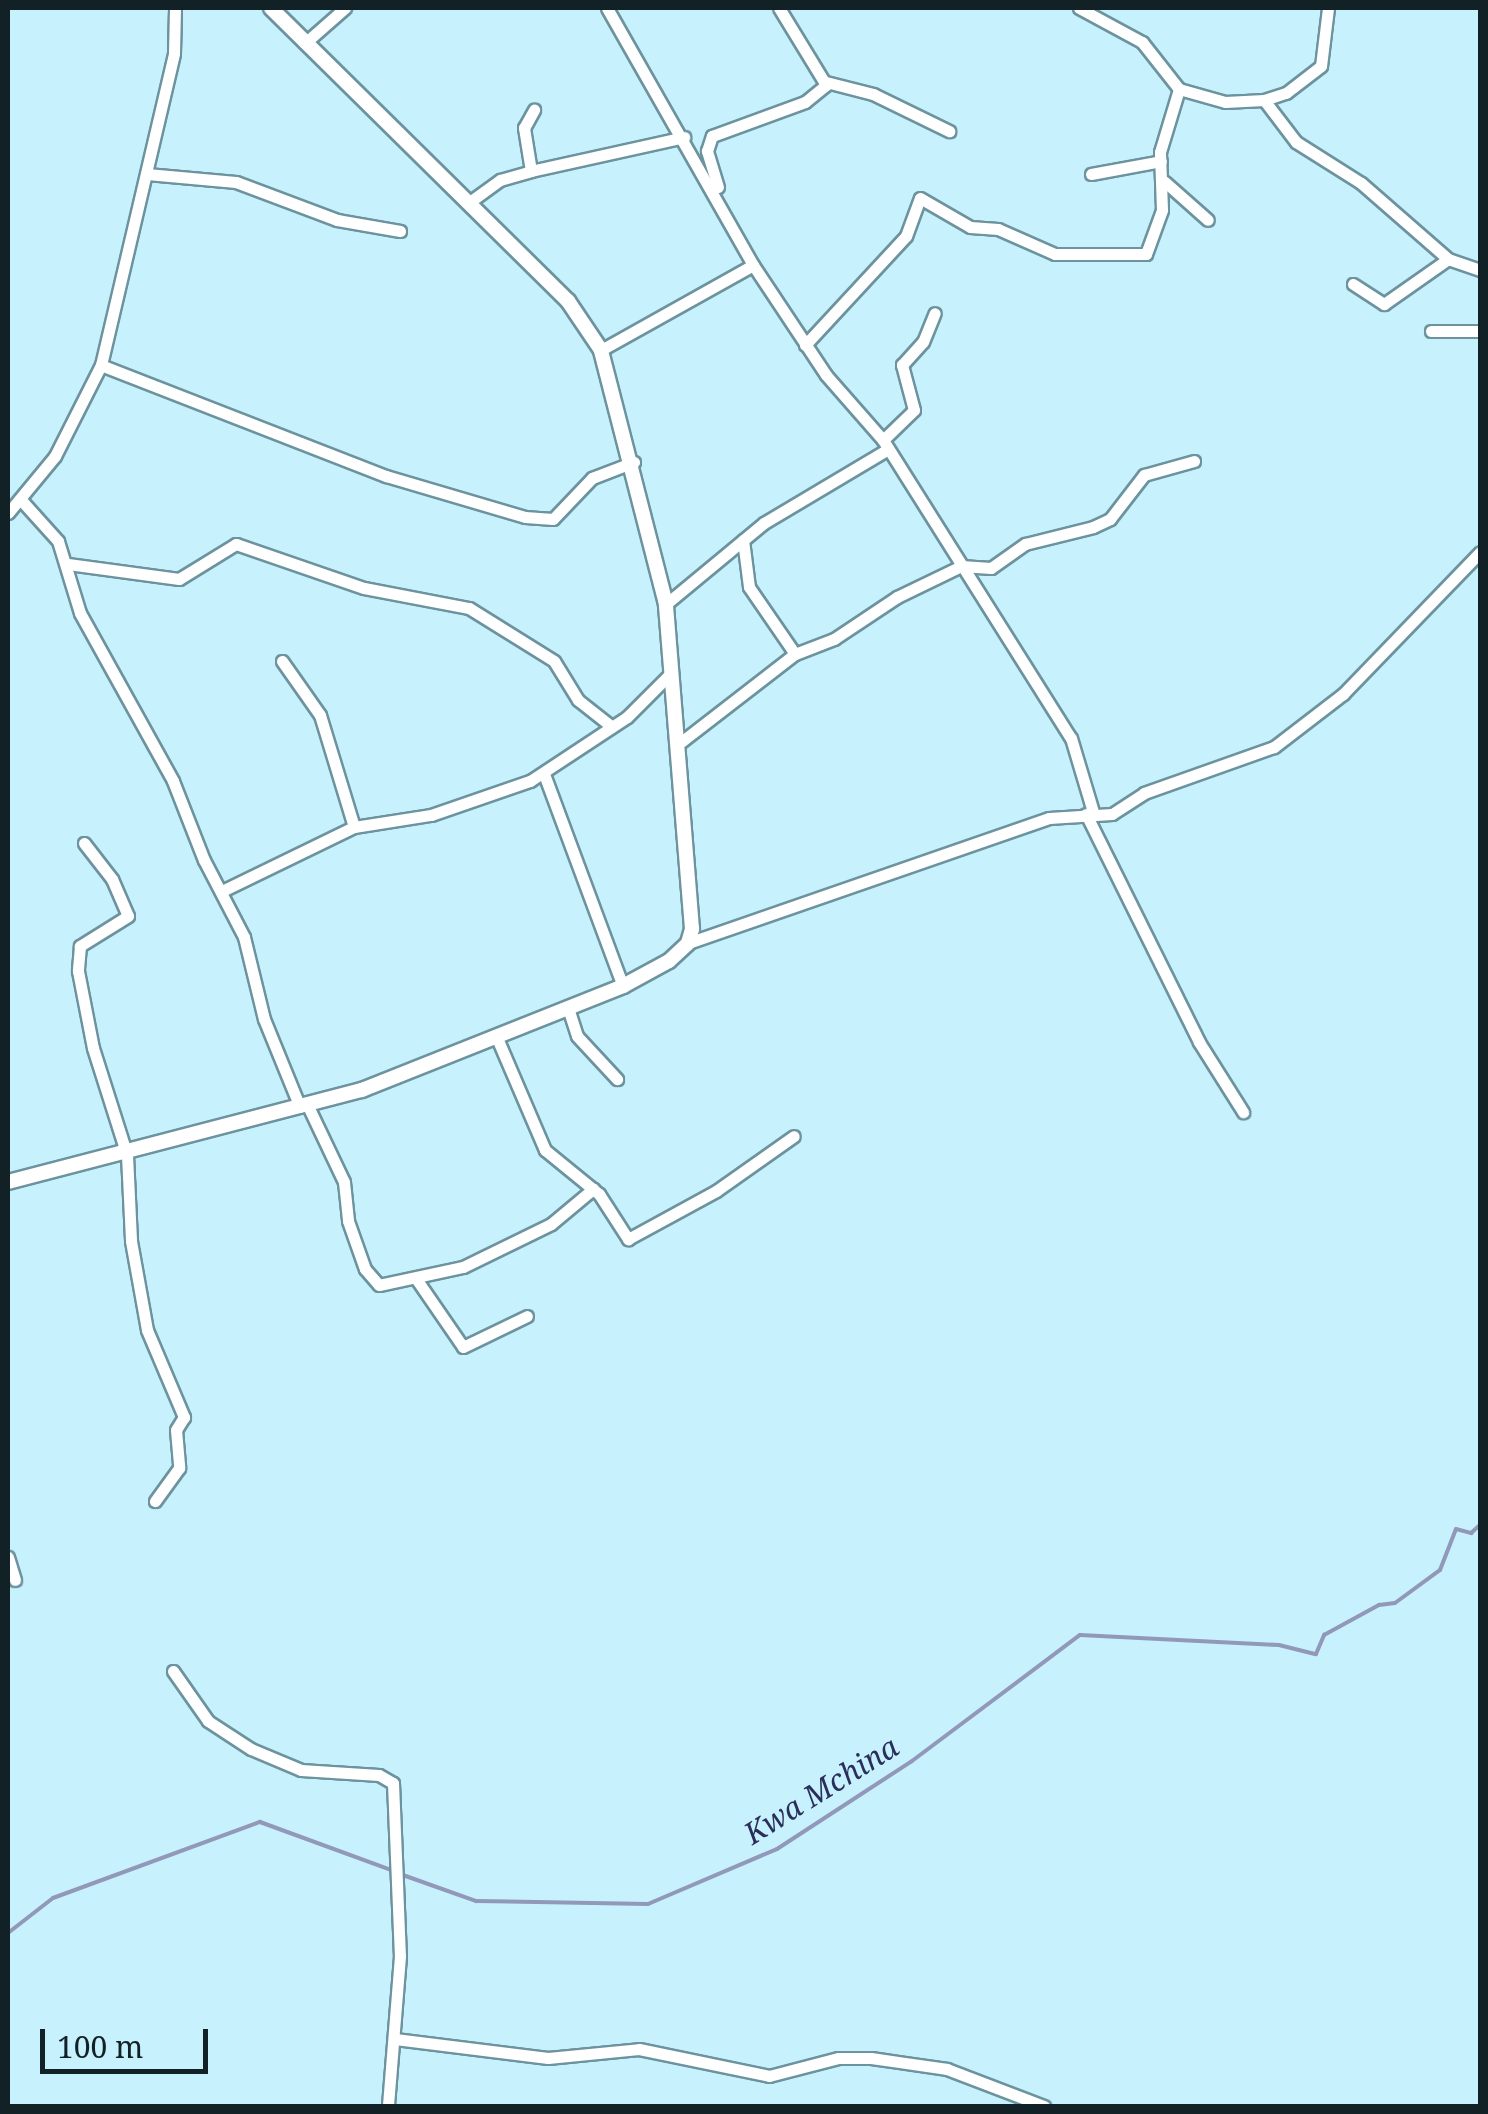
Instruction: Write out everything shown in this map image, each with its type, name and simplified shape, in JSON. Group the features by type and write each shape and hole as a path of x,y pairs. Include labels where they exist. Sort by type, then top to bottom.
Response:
{"street":[{"path":"8,513 22,501 55,456 101,365 174,53 176,8"},
{"path":"271,8 471,201 568,301 601,350 634,462 666,604 670,674 681,742 692,911 688,943"},
{"path":"304,43 344,8"},
{"path":"607,8 718,196 754,265 805,346 886,445 1071,738 1090,814 1199,1042 1244,1112"},
{"path":"779,8 826,82 874,94 949,130"},
{"path":"1079,8 1142,42 1179,89 1224,102 1264,100 1286,93 1321,66 1328,8"},
{"path":"718,196 707,151 712,136 806,102 826,82"},
{"path":"805,346 906,236 920,198 970,227 998,230 1055,254 1140,256 1154,242 1164,182 1161,161 1179,89"},
{"path":"1264,100 1296,142 1360,184 1448,259 1480,270"},
{"path":"531,170 524,128 534,110"},
{"path":"471,201 500,180 531,170 684,137"},
{"path":"1090,174 1161,161"},
{"path":"147,174 236,182 337,220 400,232"},
{"path":"1164,182 1208,220"},
{"path":"1353,284 1375,301 1394,301 1448,259"},
{"path":"601,350 754,265"},
{"path":"666,604 743,540 886,445 914,410 902,365 923,342 935,313"},
{"path":"1431,332 1480,332"},
{"path":"101,365 386,476 525,518 554,518 592,478 634,462"},
{"path":"681,742 795,654 834,639 897,597 961,566 991,568 1025,544 1110,519 1144,476 1194,461"},
{"path":"22,501 52,531 68,564 80,613 173,781 244,937 264,1020 344,1182 348,1221 368,1276 388,1287 517,1242 593,1189"},
{"path":"743,540 749,587 795,654"},
{"path":"68,564 179,579 236,544 364,588 469,608 554,660 578,700 610,726"},
{"path":"8,1182 128,1155 304,1106 497,1038 623,986 688,943 1049,818 1112,814 1144,793 1274,747 1343,694 1480,552"},
{"path":"282,661 320,715 354,827"},
{"path":"222,891 354,827 431,815 544,774 610,726 670,674"},
{"path":"544,774 623,986"},
{"path":"84,844 112,879 128,916 80,946 78,970 93,1048 128,1155 131,1240 147,1330 184,1417 176,1430 179,1468 155,1501"},
{"path":"568,1008 577,1036 616,1078"},
{"path":"497,1038 545,1150 593,1189 622,1235 634,1238 716,1192 794,1136"},
{"path":"417,1280 463,1347 527,1316"},
{"path":"8,1557 15,1580"},
{"path":"173,1671 208,1721 252,1749 301,1770 384,1776 392,1783 400,1956 388,2106"},
{"path":"395,2039 548,2058 639,2049 770,2076 838,2058 871,2058 947,2069 1044,2106"}],"waterway":[{"name":"Kwa Mchina","path":"400,1874 476,1901 648,1904 777,1849 912,1761 1080,1635 1279,1645 1316,1654 1324,1635 1379,1605 1395,1603 1440,1570 1456,1529 1471,1533 1480,1525"},
{"name":"Kwa Mchina","path":"8,1933 53,1898 260,1822 391,1870"}]}
